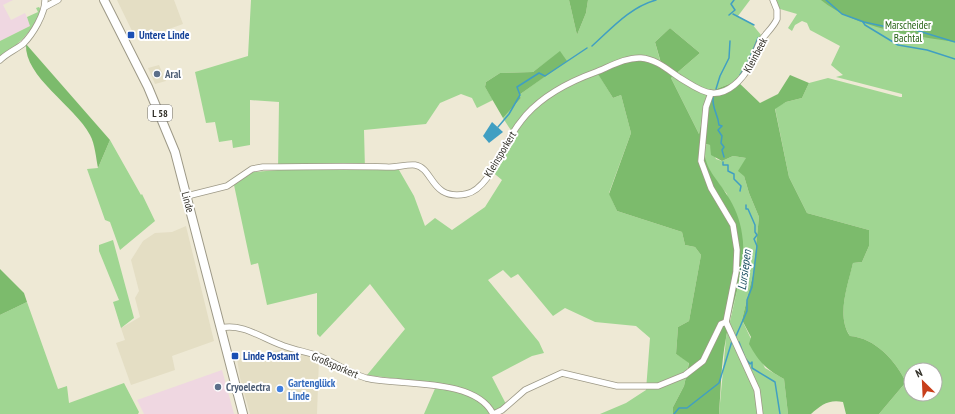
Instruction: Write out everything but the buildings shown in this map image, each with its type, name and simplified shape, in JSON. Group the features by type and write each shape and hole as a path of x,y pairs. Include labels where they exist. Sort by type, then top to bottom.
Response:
{"main road":[{"name":"Linde","path":"104,0 159,110 175,152 243,414"}],"street":[{"path":"0,60 26,40 45,7 45,0"},
{"path":"45,7 58,0"},
{"name":"Kleinbeek","path":"711,93 732,87 742,78 752,63 752,59 761,41 777,19 773,0"},
{"name":"Kleinsporkert","path":"187,196 227,186 252,169 263,167 397,168 412,165 417,166 424,171 440,191 451,194 471,193 482,184 500,158 512,134 527,115 552,94 592,73 624,61 642,58 658,64 702,90 711,93"},
{"path":"711,93 706,107 701,161 711,188 733,225 737,250 736,272 726,322 757,390 760,400 760,414"},
{"name":"Großsporkert","path":"221,328 230,326 243,328 285,346 318,356 365,378 432,384 459,391 480,399 493,414 502,410 525,390 562,373 617,386 658,386 690,372 703,361 721,324 726,322"}],"shaded area":[{"path":"0,0 13,0 3,5 11,20 25,13 30,26 0,41"},
{"path":"117,0 174,0 183,24 169,29 170,35 149,41 145,34 134,39 132,35 134,35"},
{"name":"Aral","path":"159,65 166,81 155,84 148,68"},
{"path":"186,226 214,341 172,356 175,370 131,385 116,343 125,340 121,328 140,317 135,298 139,291 131,260 143,241 155,233 172,232"},
{"name":"Gartenglück Linde","path":"283,349 319,359 317,414 250,414 240,378 237,359"},
{"path":"222,370 234,414 144,414 137,400"}],"green space":[{"path":"251,0 569,0 577,35 586,13 588,0 750,0 738,16 752,24 761,35 737,81 711,91 706,97 699,134 671,78 700,53 670,28 655,42 661,64 645,58 629,58 569,83 533,109 512,132 514,133 522,122 541,104 562,90 597,72 613,98 621,95 631,133 609,193 617,211 682,232 685,245 695,247 701,255 689,321 678,327 676,354 689,362 684,386 673,407 673,414 600,414 626,403 646,390 650,338 636,326 595,322 565,308 553,316 518,274 511,278 503,270 488,280 539,342 544,353 532,356 492,377 506,404 493,414 424,414 437,384 367,375 405,329 370,284 320,337 317,334 317,293 267,305 258,263 251,265 234,185 253,172 278,170 279,102 250,100 250,145 233,148 232,140 219,142 215,122 206,123 195,72 248,56","holes":["560,52 566,61 519,95 521,98 503,118 512,132 499,158 490,170 502,180 485,207 452,230 435,218 425,226 414,196 399,170 365,170 364,130 426,124 440,103 461,94 472,98 477,108 493,100 485,87 486,82 500,73 533,72"]},
{"path":"569,0 588,0 586,13 577,35"},
{"name":"Marscheider Bachtal","path":"775,0 943,0 955,4 955,414 879,414 903,386 903,402 943,402 943,362 903,362 903,377 890,358 876,346 868,341 850,336 844,319 844,300 853,263 862,262 869,246 869,230 807,213 789,177 775,108 786,102 802,98 809,83 828,78 900,97 902,97 902,94 836,77 843,75 831,65 840,46 810,30 807,23 802,21 795,25 792,31 788,28 797,14 780,9"},
{"name":"Marscheider Bachtal","path":"821,0 955,0 955,42 921,37 867,24 850,18"},
{"path":"39,7 41,10 29,32 0,57 0,41 30,26 27,17 38,12 36,8"},
{"path":"670,28 700,53 671,78 699,134 706,97 711,91 737,81 760,103 778,94 790,75 809,83 802,98 786,102 775,109 789,177 807,213 869,230 869,246 862,262 853,263 846,290 843,310 846,328 850,336 868,341 876,346 890,358 903,377 903,386 879,414 846,414 843,402 834,401 818,408 811,414 788,414 784,379 772,372 756,356 749,344 751,337 742,320 753,274 759,217 744,176 738,171 746,158 733,156 722,161 711,155 710,145 705,144 708,165 735,209 742,234 743,260 724,347 719,414 673,414 673,407 684,386 689,363 676,354 678,327 689,321 701,255 695,247 685,245 682,232 617,211 609,194 631,133 621,95 613,98 596,71 634,57 661,63 655,42"},
{"path":"26,44 110,140 98,168 90,135 83,124 41,80 33,68 28,56"},
{"path":"560,51 567,61 519,95 521,98 503,118 485,87 486,82 500,73 533,72"},
{"path":"110,140 141,195 142,194 155,221 120,250 110,222 105,220 87,169 98,168"},
{"path":"704,144 710,145 716,159 722,161 733,156 746,158 744,176 759,217 753,274 742,320 765,368 784,379 788,414 719,414 726,338 741,274 727,194 713,177 706,165"},
{"path":"113,240 134,318 121,328 113,302 119,300 99,251 99,245"},
{"path":"0,269 24,293 27,302 0,315"},
{"path":"27,302 58,389 67,386 69,403 124,383 139,412 138,414 0,414 0,315"}],"water":[{"path":"492,122 503,132 489,143 483,136"}],"waterway":[{"path":"592,46 629,13 647,3 656,0"},
{"name":"Lursiepen","path":"729,15 735,10 731,4 734,0"},
{"path":"826,0 842,14 864,22 887,27 902,26 955,42"},
{"path":"733,14 754,25"},
{"path":"863,22 865,25 898,45 927,50 955,59"},
{"path":"740,75 747,64 758,38"},
{"name":"Lursiepen","path":"716,89 720,76 729,58 730,41"},
{"path":"498,127 509,114 520,95 517,87 539,73 545,76 587,48"},
{"name":"Lursiepen","path":"713,97 713,105 719,125 722,126 718,130 722,136 721,143 724,147 722,150 724,157"},
{"name":"Lursiepen","path":"723,162 723,165 728,165 728,171 734,174 734,179 741,186 740,191"},
{"name":"Lursiepen","path":"736,336 747,311 747,300 752,287 757,246 754,239 757,235 755,232 755,225 748,209 746,209 746,205"},
{"path":"674,414 679,408 687,408 719,383 732,341"},
{"name":"Lursiepen","path":"739,342 745,358 750,364 752,362 752,368 775,382 780,414"}],"place":[{"name":"Untere Linde","path":"131,35"},
{"name":"Aral","path":"157,74"},
{"name":"Linde Postamt","path":"235,356"},
{"name":"Cryoelectra","path":"218,387"},
{"name":"Gartenglück Linde","path":"280,389"}]}
